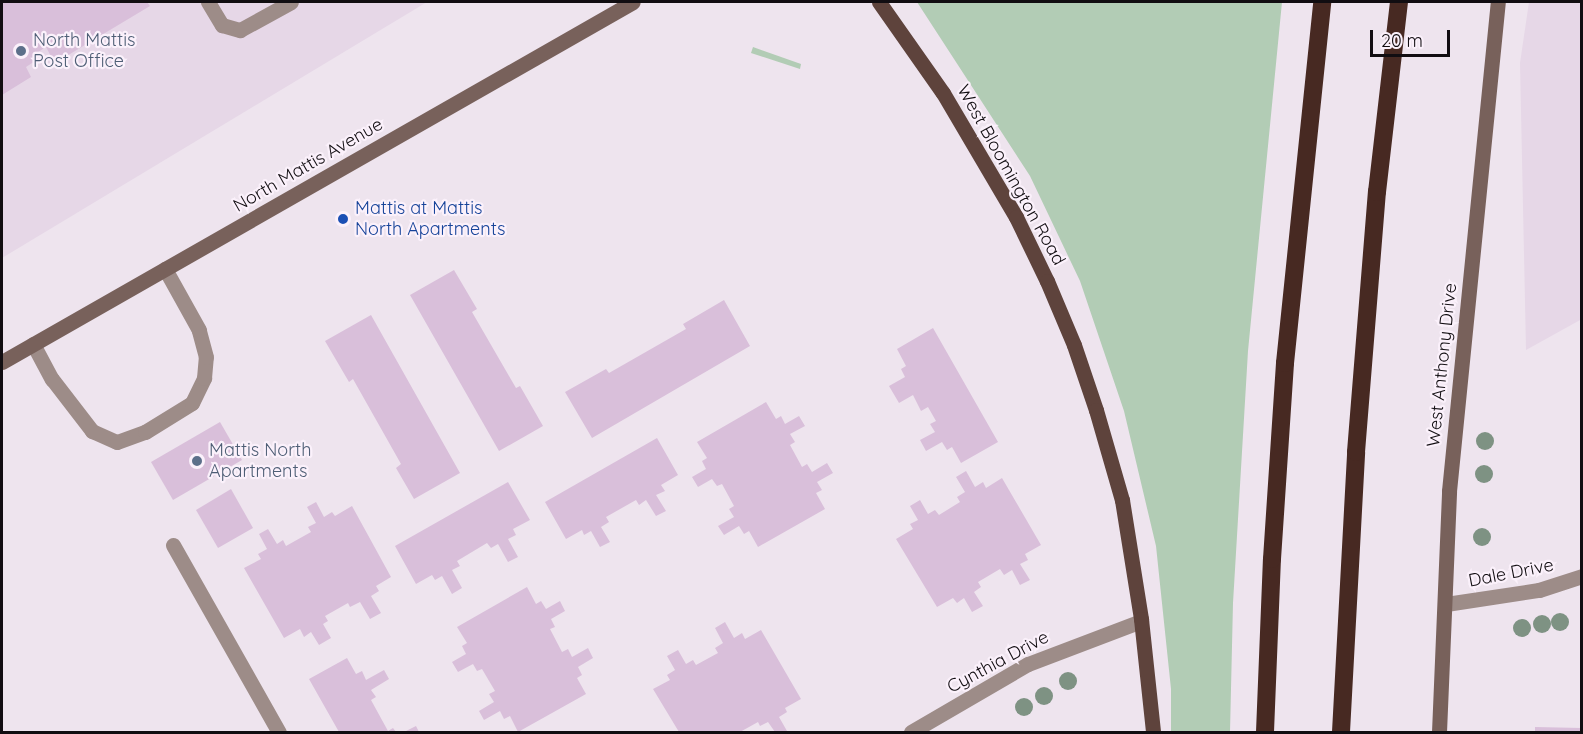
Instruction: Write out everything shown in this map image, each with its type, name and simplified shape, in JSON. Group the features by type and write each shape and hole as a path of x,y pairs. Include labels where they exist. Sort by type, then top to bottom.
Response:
{"highway":[{"path":"1265,732 1272,559 1285,363 1322,2"},
{"path":"1341,732 1356,452 1377,192 1399,2"}],"main road":[{"name":"North Mattis Avenue","path":"2,362 633,2"},
{"name":"West Bloomington Road","path":"879,2 943,93 1016,217 1047,281 1096,410 1122,500 1133,553 1153,732"},
{"name":"West Anthony Drive","path":"1439,732 1449,491 1498,2"}],"street":[{"path":"208,2 222,26 240,30 291,2"},
{"path":"33,344 52,379 92,431 117,442 145,432 192,403 204,378 206,357 199,330 165,269"},
{"path":"173,545 279,732"},
{"name":"Dale Drive","path":"1446,604 1539,590 1581,576"},
{"name":"Cynthia Drive","path":"910,732 1028,664 1142,621"}],"shaded area":[{"path":"2,2 427,2 2,258"},
{"path":"1529,2 1581,2 1582,319 1526,350 1520,63"}],"green space":[{"path":"917,2 1282,2 1248,351 1233,603 1230,732 1171,732 1171,689 1156,546 1124,411 1080,281 1030,176"},
{"path":"753,47 801,64 800,69 751,53"}],"building":[{"name":"North Mattis Post Office","path":"2,2 147,2 150,6 60,60 53,60 46,47 35,54 35,61 26,67 31,77 2,95"},
{"path":"454,270 477,309 472,312 516,388 520,386 543,426 499,451 410,295"},
{"path":"724,300 750,346 592,438 565,392 606,369 609,373 686,329 683,324"},
{"path":"371,315 460,473 414,499 396,468 401,464 353,379 349,382 325,341"},
{"path":"933,328 998,442 961,463 952,447 947,450 942,442 926,451 920,440 935,432 930,424 936,421 928,407 921,411 913,395 899,403 889,386 905,377 901,369 906,366 897,349"},
{"path":"766,402 776,419 781,416 785,424 799,416 805,426 790,434 795,442 790,445 802,467 807,464 812,472 827,463 833,473 817,482 822,490 816,493 825,509 758,547 749,531 744,534 739,526 724,535 718,526 734,517 729,509 734,506 722,484 717,486 712,479 698,487 692,477 706,469 702,461 707,458 697,442"},
{"name":"Mattis North Apartments","path":"220,422 242,460 173,500 151,462"},
{"path":"657,438 678,475 661,485 665,491 656,495 666,511 656,516 646,500 639,505 636,500 606,517 609,522 601,527 610,542 600,547 591,531 584,535 582,530 566,539 545,502"},
{"path":"966,471 975,487 983,482 986,488 1002,478 1041,545 1025,554 1028,560 1020,564 1030,580 1020,585 1012,570 1004,575 1000,569 978,582 981,587 974,592 983,606 972,612 964,598 957,603 953,598 937,607 896,539 913,529 910,524 918,520 910,506 920,500 928,514 935,510 939,515 960,502 957,497 965,492 956,477"},
{"path":"508,482 530,520 513,529 516,535 508,539 518,557 508,562 498,544 491,548 487,543 457,561 460,566 452,570 462,588 452,594 442,576 435,580 432,575 416,584 395,546"},
{"path":"231,489 253,528 218,548 196,510"},
{"path":"316,502 324,517 332,512 335,516 352,506 391,577 376,586 379,591 371,596 381,613 370,619 360,602 350,607 348,603 325,616 328,621 323,624 331,638 319,645 311,632 304,637 300,629 284,638 244,568 261,559 258,554 267,549 259,534 268,529 277,544 283,540 286,546 311,532 308,527 316,523 307,507"},
{"path":"527,587 536,604 541,601 546,609 560,601 565,611 551,619 555,627 550,629 562,652 568,649 572,657 588,648 593,658 578,667 582,675 577,678 586,694 518,732 510,716 504,719 500,711 484,720 479,711 494,702 489,694 495,691 482,669 477,671 473,664 458,672 452,662 466,654 462,646 467,643 457,627"},
{"path":"725,622 734,638 742,633 745,639 761,630 801,699 785,708 787,712 779,717 787,731 775,732 768,722 760,726 758,722 740,732 679,732 653,689 670,680 667,675 675,670 667,656 678,650 686,664 693,660 696,665 718,653 715,648 723,643 715,628"},
{"path":"347,658 356,674 362,671 366,680 384,670 389,679 371,690 376,697 371,700 388,731 393,728 396,732 339,732 309,679"},
{"path":"416,726 419,732 404,732"},
{"path":"1535,727 1582,728 1582,732 1535,732"}],"place":[{"name":"North Mattis Post Office","path":"21,51"},
{"name":"Mattis at Mattis North Apartments","path":"343,219"},
{"name":"Mattis North Apartments","path":"197,461"}]}
